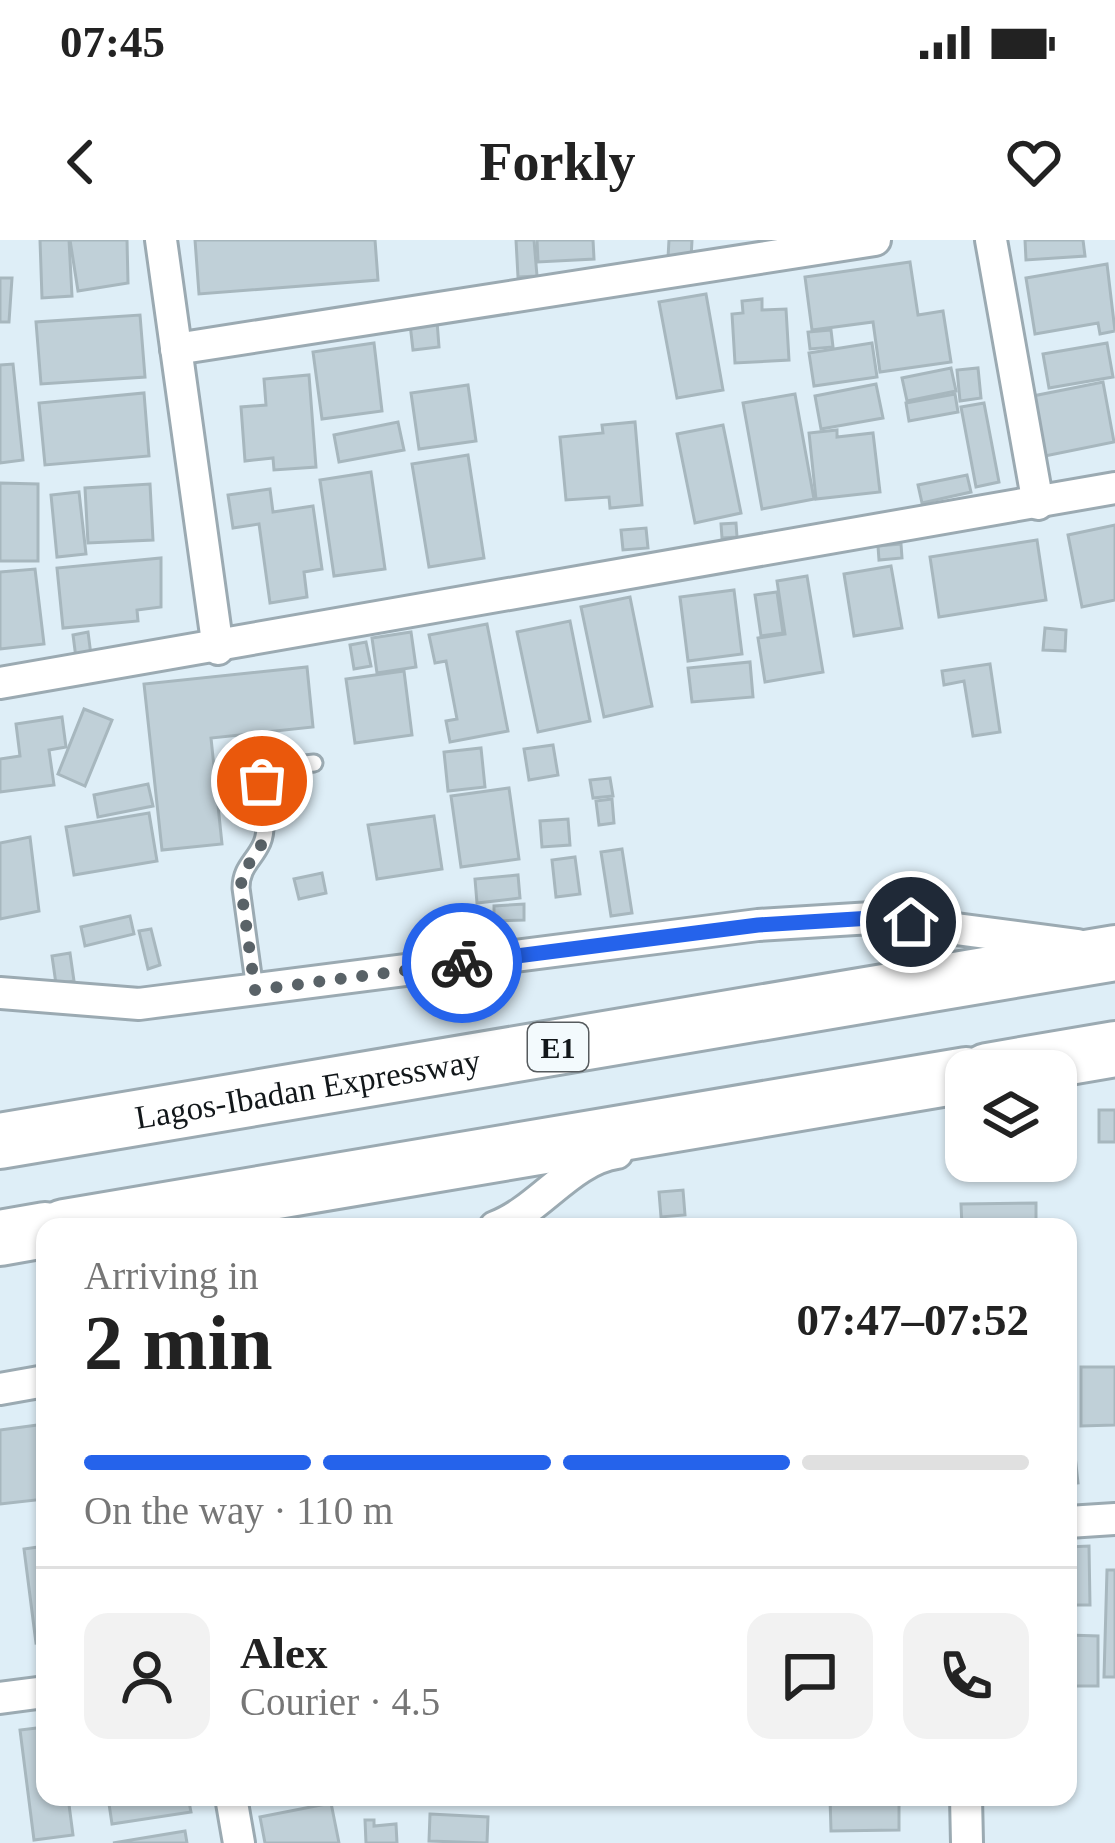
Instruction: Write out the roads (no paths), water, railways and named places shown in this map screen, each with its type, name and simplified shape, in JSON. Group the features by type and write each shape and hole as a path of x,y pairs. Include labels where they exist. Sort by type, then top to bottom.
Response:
{"highway":[{"name":"Lagos-Ibadan Expressway","path":"0,1141 1115,953"},
{"path":"1077,1056 1115,1049"},
{"path":"117,1218 945,1079"},
{"path":"0,1238 36,1232"}],"street":[{"path":"161,240 218,649"},
{"path":"176,349 875,240"},
{"path":"991,240 1038,504"},
{"path":"0,683 218,649 1115,488"},
{"path":"0,993 139,1004 758,925 872,918 1017,934 1115,953"},
{"path":"1077,1076 1115,1070"},
{"path":"509,1218 602,1155 945,1099"},
{"path":"0,1389 36,1383"},
{"path":"1077,1521 1115,1519"},
{"path":"0,1699 36,1693"},
{"path":"233,1806 239,1843"},
{"path":"966,1806 967,1843"}],"lane":[{"path":"255,990 241,872 260,848 265,831 262,781 278,766 314,763"}]}
